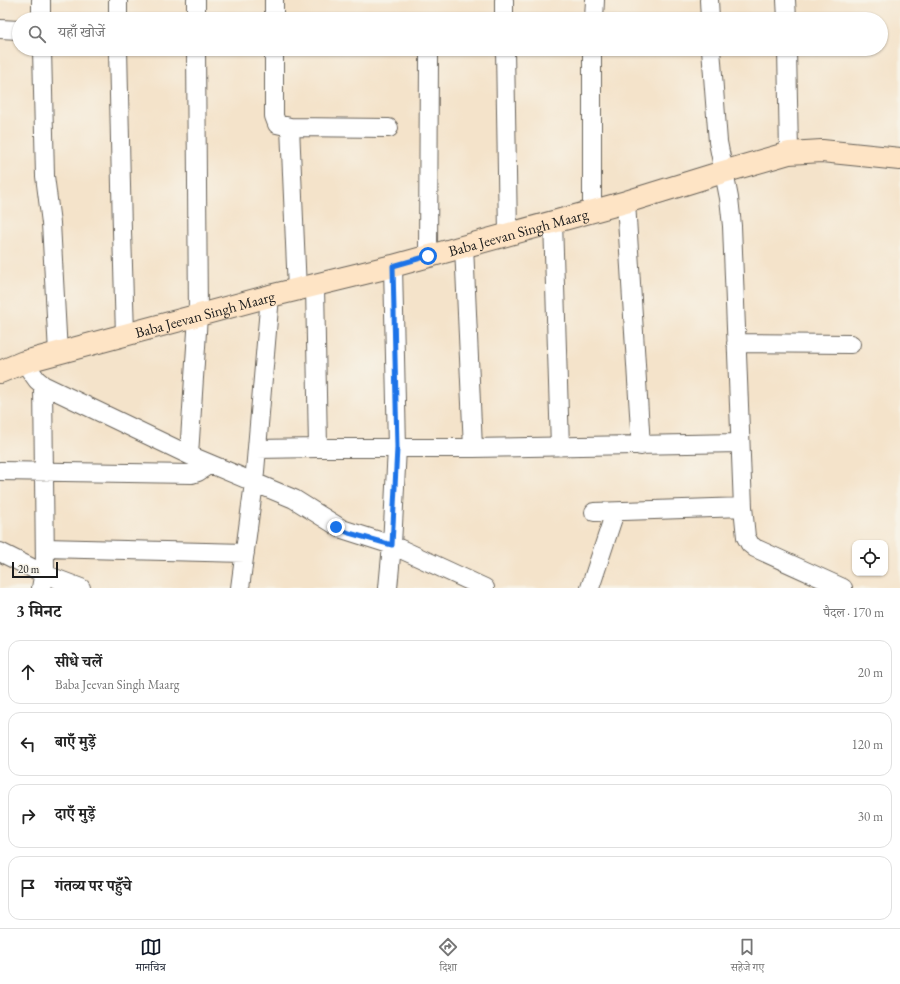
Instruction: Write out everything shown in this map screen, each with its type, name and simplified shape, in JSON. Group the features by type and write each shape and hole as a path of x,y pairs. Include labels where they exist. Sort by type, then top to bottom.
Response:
{"street":[{"path":"41,0 41,12"},
{"path":"118,0 118,12"},
{"path":"196,0 196,12"},
{"path":"274,0 274,12"},
{"path":"504,0 504,12"},
{"path":"594,12 595,0"},
{"path":"710,0 710,12"},
{"path":"786,0 787,12"},
{"path":"0,29 12,30"},
{"path":"42,56 44,176 51,223 58,353"},
{"path":"118,56 125,335"},
{"path":"189,455 198,316 196,56"},
{"path":"274,56 274,116 277,124 290,127 388,128"},
{"path":"428,256 429,56"},
{"path":"505,56 508,234"},
{"path":"592,56 592,211"},
{"path":"712,56 718,142 729,198 732,226 742,507 746,537 750,544 755,548 843,588"},
{"path":"787,56 790,153"},
{"path":"290,127 306,288 318,448"},
{"name":"Baba Jeevan Singh Maarg","path":"0,372 24,362 270,296 393,266 626,202 790,153 822,151 900,159"},
{"path":"626,202 641,446"},
{"path":"553,222 560,447"},
{"path":"464,246 473,448"},
{"path":"388,588 392,545 397,448 393,266"},
{"path":"240,588 254,483 270,296"},
{"path":"736,343 851,344"},
{"path":"24,362 37,380 43,385 189,455 294,499 342,529 392,545 464,583 485,588"},
{"path":"43,385 45,548 43,581"},
{"path":"256,450 318,448 641,446 740,443"},
{"path":"0,471 192,474 210,464"},
{"path":"594,512 742,507"},
{"path":"590,588 615,512"},
{"path":"45,548 245,553"},
{"path":"0,552 43,581 81,588"}],"route":[{"path":"336,527 349,533 392,545 397,448 393,266 428,256"}]}
